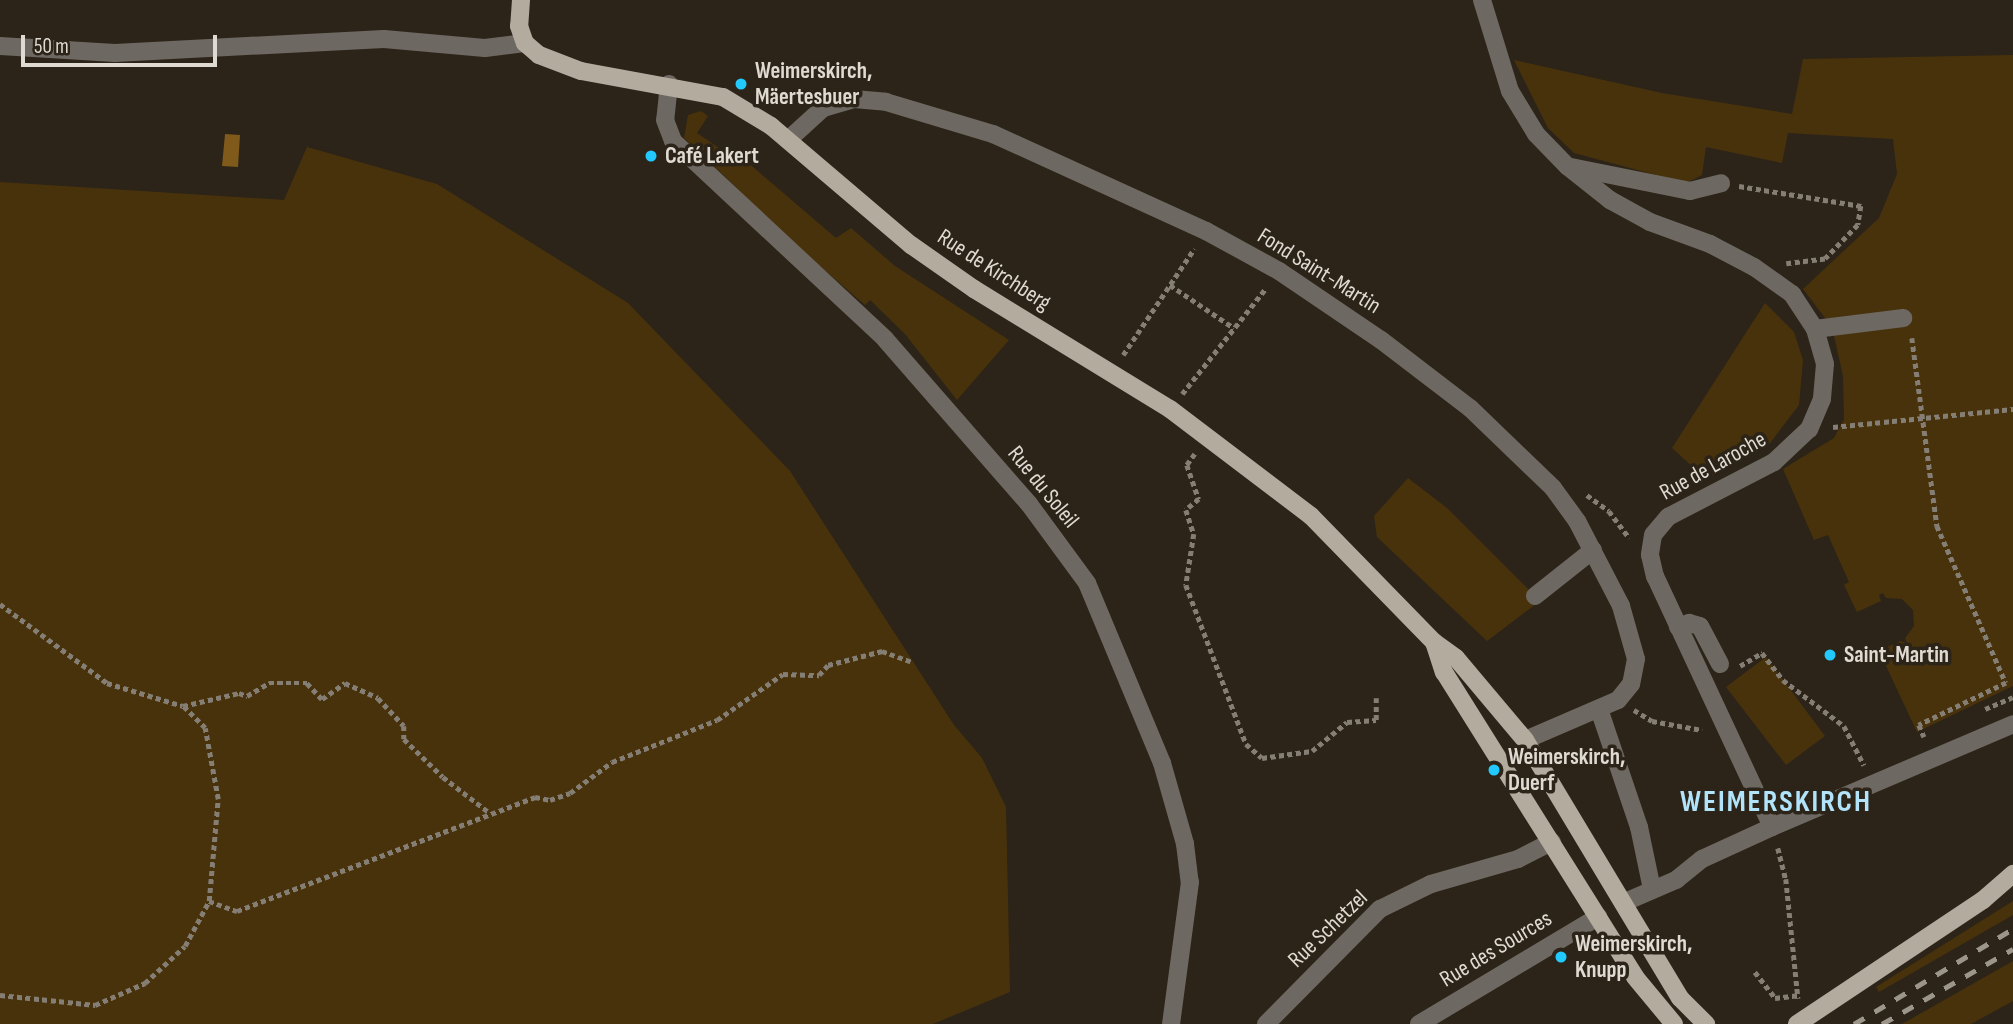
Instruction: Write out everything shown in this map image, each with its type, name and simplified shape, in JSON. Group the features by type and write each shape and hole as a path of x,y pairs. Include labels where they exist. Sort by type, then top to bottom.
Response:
{"main road":[{"path":"521,0 519,26 525,43"},
{"name":"Rue de Kirchberg","path":"525,43 539,55 581,71 669,84 723,97 788,140 911,245 974,289 1170,409 1311,516 1434,642 1456,658 1525,740 1580,826 1680,998 1706,1024"},
{"name":"Rue de Kirchberg","path":"1434,642 1444,672 1635,977 1674,1024"},
{"path":"1552,842 1580,826"},
{"path":"1797,1024 1983,900 2013,874"},
{"path":"1598,917 1625,902"}],"street":[{"name":"Rue de Laroche","path":"1482,0 1510,91 1536,134 1567,166 1650,222 1710,244 1754,267 1792,294 1815,329 1825,364 1822,399 1809,429 1774,462 1668,517 1653,535 1650,555 1655,576 1772,827"},
{"path":"0,46 115,52 384,39 485,48 525,43"},
{"name":"Rue du Soleil","path":"669,84 665,120 673,141 885,339 1029,504 1087,583 1162,763 1185,844 1189,882 1171,1024"},
{"name":"Fond Saint-Martin","path":"788,140 823,108 854,99 887,102 992,134 1206,231 1279,271 1381,340 1470,408 1553,488 1593,550 1621,606 1636,659 1632,684 1618,701"},
{"path":"1567,166 1690,191 1721,183"},
{"path":"1815,329 1903,318"},
{"path":"1535,596 1593,550"},
{"path":"1678,627 1689,623 1700,626 1720,664"},
{"path":"1525,740 1618,701"},
{"path":"1599,709 1639,827 1652,889"},
{"path":"1625,902 1772,827 2013,724"},
{"name":"Rue Schetzel","path":"1266,1024 1380,909 1431,884 1518,859 1552,842"},
{"name":"Rue des Sources","path":"1419,1024 1598,917"}],"path":[{"path":"1721,183 1861,206 1858,225 1825,259 1754,267"},
{"path":"1112,372 1206,231"},
{"path":"1170,409 1279,271"},
{"path":"1170,285 1234,328"},
{"path":"1912,338 1937,526 2006,683 1919,725 1924,737 1912,743"},
{"path":"1809,429 2013,409"},
{"path":"1208,436 1187,465 1199,499 1186,510 1194,534 1185,575 1245,744 1262,758 1312,751 1347,722 1376,720 1376,698"},
{"path":"1553,488 1581,490 1609,511 1631,545"},
{"path":"0,604 107,683 183,706 205,728 218,799 209,901 185,946 145,983 94,1004 0,995"},
{"path":"209,901 237,911 535,797 550,800 570,793 611,762 717,720 783,674 819,675 828,665 882,651 913,662"},
{"path":"1720,664 1726,675 1762,653 1783,680 1844,726 1864,766 1876,760"},
{"path":"183,706 239,693 247,696 269,683 307,683 322,699 345,683 378,698 404,726 404,739 443,778 491,813"},
{"path":"1618,701 1652,721 1727,734"},
{"path":"1755,972 1775,998 1798,998 1786,879 1778,848"}],"shaded area":[{"path":"2013,55 2013,686 1917,732 1879,651 1900,641 1907,643 1905,638 1914,626 1913,610 1902,599 1886,598 1883,593 1879,595 1881,601 1857,612 1844,585 1849,582 1828,535 1814,540 1783,469 1834,438 1844,419 1843,376 1832,327 1803,289 1879,218 1897,174 1893,139 1788,133 1782,163 1706,147 1702,175 1686,183 1574,153 1548,128 1514,60 1662,93 1792,114 1803,59"},
{"path":"701,111 708,116 697,133 722,150 718,156 730,166 739,155 836,238 851,228 895,266 1009,340 957,400 905,334 870,300 865,305 738,195 737,188 684,138 688,115"},
{"path":"225,134 240,135 238,167 222,166"},
{"path":"307,147 437,184 628,303 790,471 954,725 982,758 1006,807 1010,992 933,1024 0,1024 0,182 284,200"},
{"path":"1765,303 1794,332 1803,360 1799,405 1767,447 1706,479 1672,448"},
{"path":"1408,478 1447,508 1540,601 1487,641 1377,537 1374,516"},
{"path":"1766,657 1825,736 1786,765 1726,687"},
{"path":"2013,901 2013,915 1879,992 1876,987"},
{"path":"2013,961 2013,1001 1971,1024 1902,1024"}],"railway":[{"path":"1854,1024 2013,929"},
{"path":"1882,1024 2013,949"}],"place":[{"name":"Weimerskirch, Mäertesbuer","path":"741,84"},
{"name":"Café Lakert","path":"651,156"},
{"name":"Saint-Martin","path":"1830,655"},
{"name":"Weimerskirch, Duerf","path":"1494,770"},
{"name":"Weimerskirch, Knupp","path":"1561,957"}],"district":[{"name":"WEIMERSKIRCH","path":"1776,802"}]}
